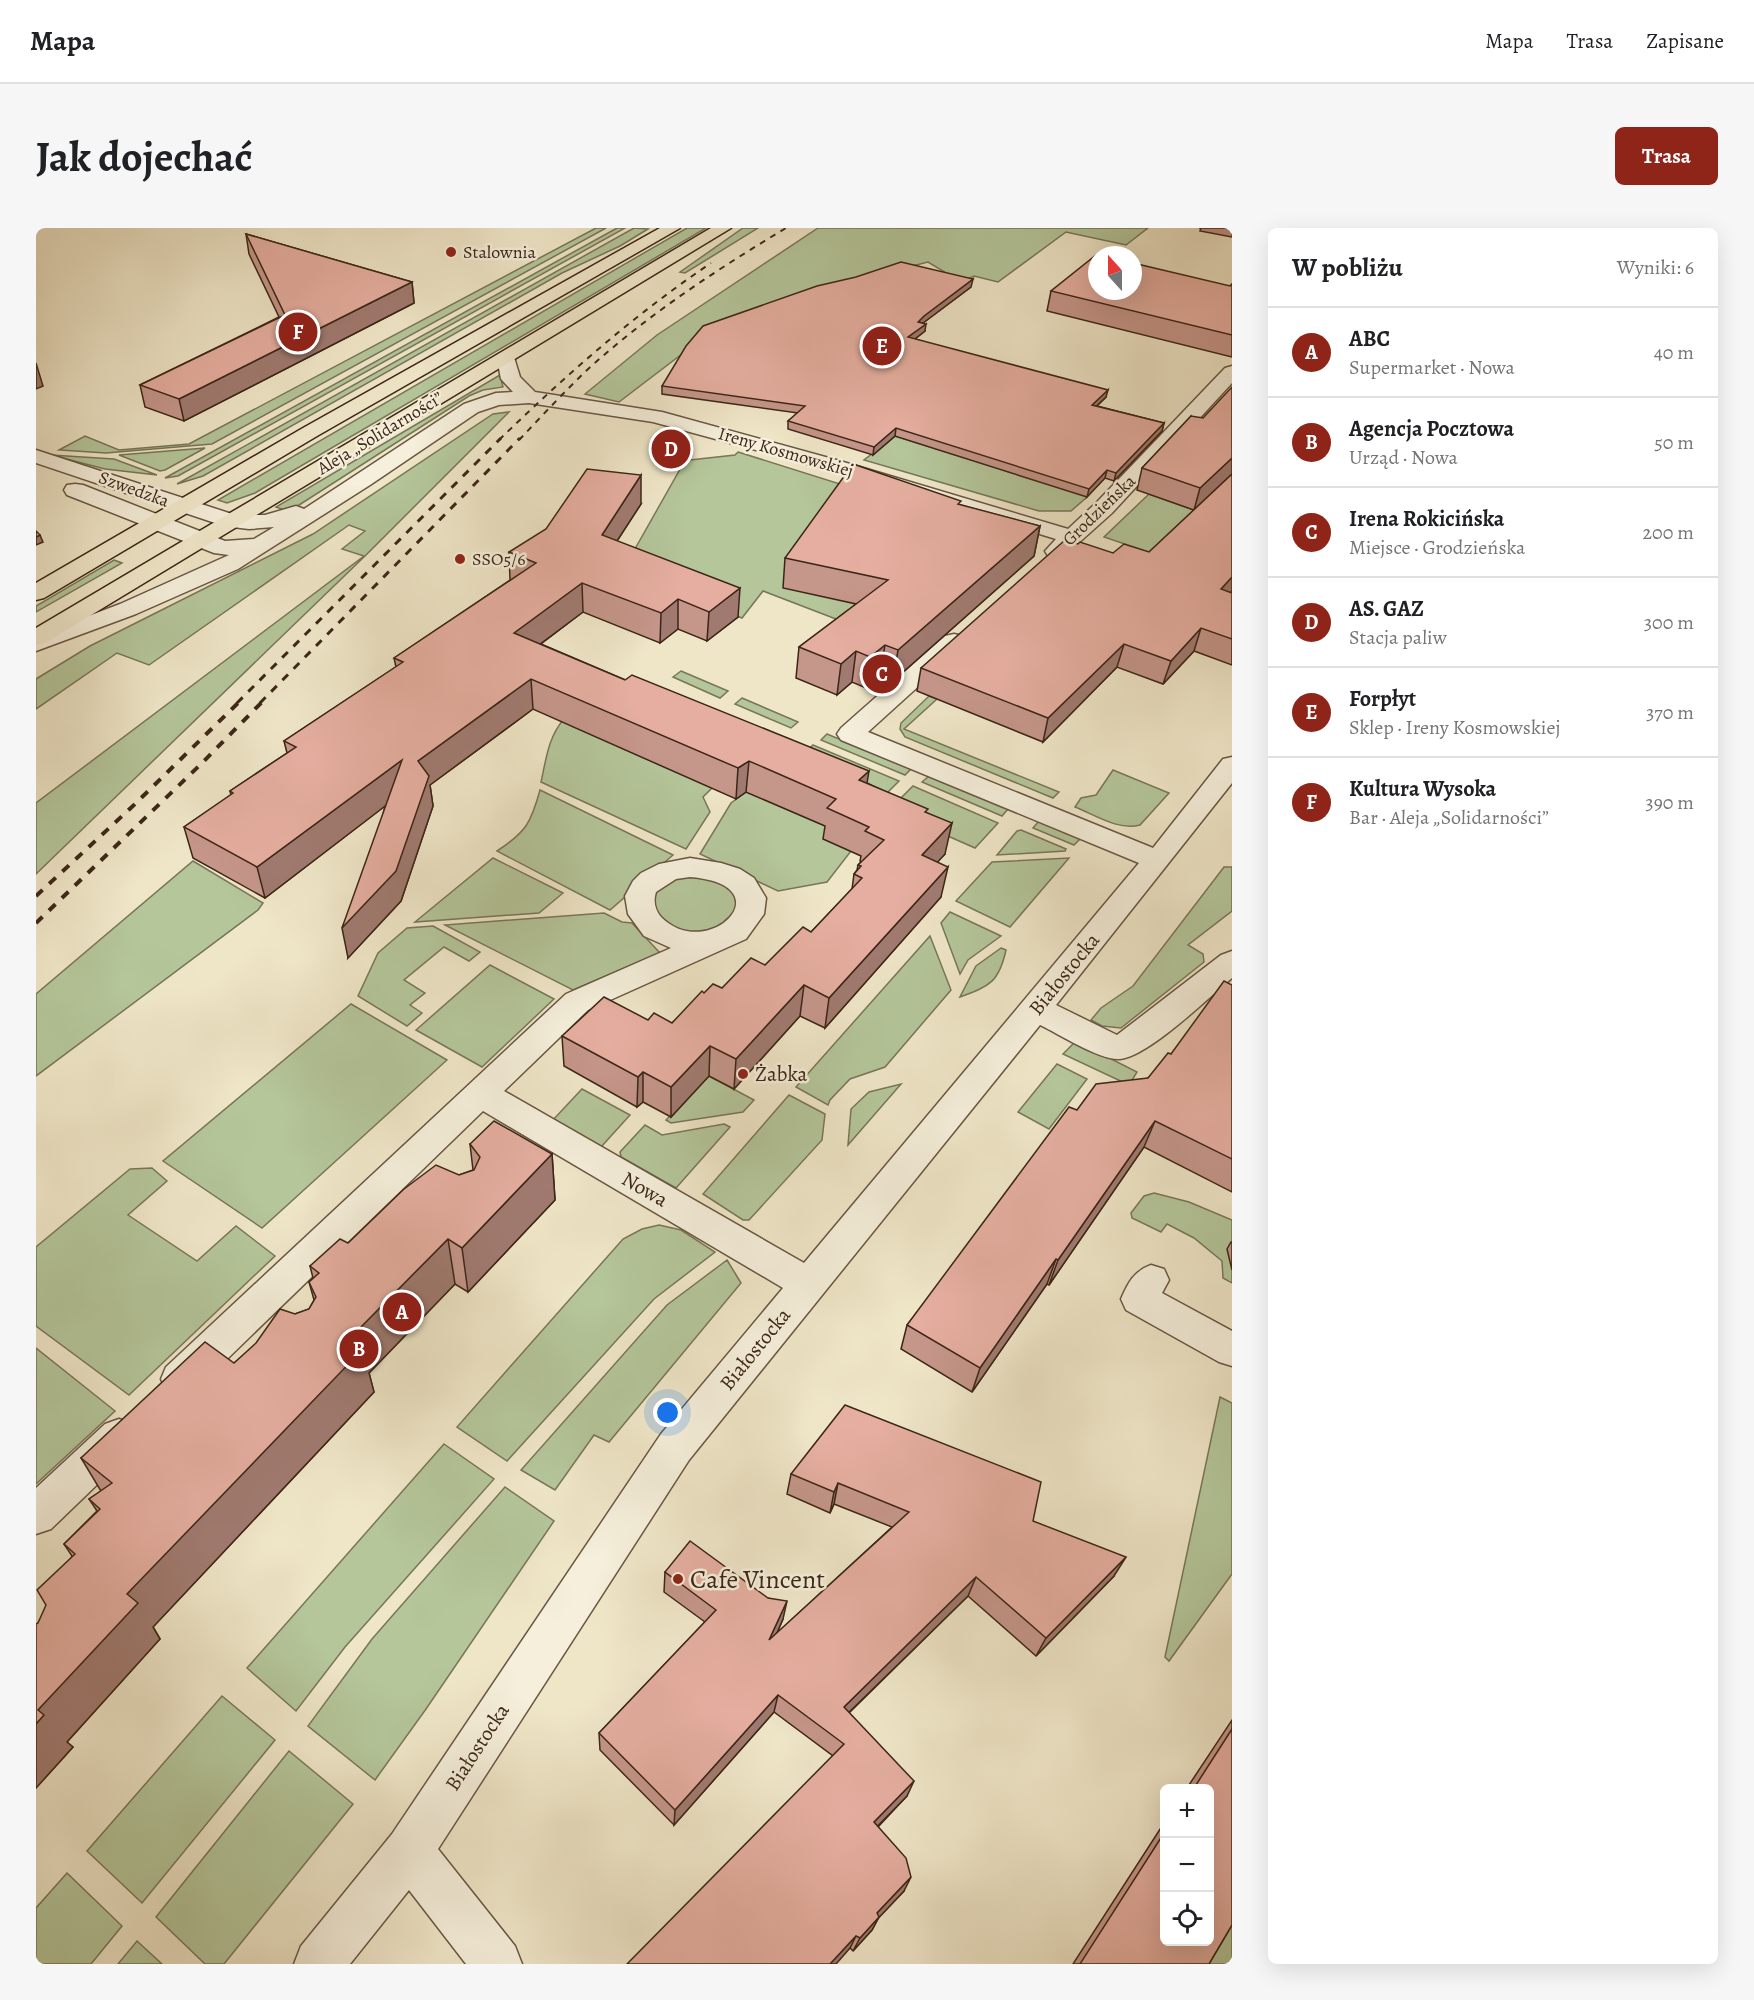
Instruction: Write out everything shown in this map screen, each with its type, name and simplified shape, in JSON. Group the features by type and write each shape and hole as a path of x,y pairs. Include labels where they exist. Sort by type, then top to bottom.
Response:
{"main road":[{"name":"Aleja „Solidarności”","path":"36,592 329,421 672,228"},
{"name":"Aleja „Solidarności”","path":"36,638 723,228"}],"street":[{"path":"506,358 511,379 529,397"},
{"name":"Grodzieńska","path":"1036,569 1104,508 1232,372"},
{"name":"Ireny Kosmowskiej","path":"363,481 479,404 496,399 529,397 585,404 680,422 1072,537"},
{"name":"Szwedzka","path":"36,456 183,507 232,521 259,523 281,519 363,481"},
{"name":"Szwedzka","path":"36,467 74,489 200,540 227,549 263,544"},
{"path":"36,644 189,583 230,564 363,481"},
{"path":"969,628 850,734 1157,860"},
{"name":"Białostocka","path":"319,1964 409,1851 675,1447 1157,860 1232,765"},
{"path":"36,1515 147,1410 270,1314 405,1166 577,1002 718,939"},
{"path":"1036,1008 1112,1046 1120,1047 1135,1040 1232,962"},
{"name":"Nowa","path":"481,1094 808,1284"},
{"path":"405,1166 436,1185"},
{"path":"1151,1280 1139,1299 1232,1350"},
{"path":"409,1851 496,1964"}],"green space":[{"path":"596,228 606,228 212,444 106,453 59,450 85,436 119,450 189,444"},
{"path":"617,228 625,228 178,476 165,478"},
{"path":"634,228 648,229 620,246 562,273 203,476 177,484"},
{"path":"687,228 706,228 255,493 227,503 218,500"},
{"path":"743,228 758,228 685,273 680,272"},
{"path":"818,228 1148,228 1126,245 1066,232 998,282 974,276 961,282 928,262 900,269 707,335 619,402 585,394 657,335"},
{"path":"500,375 503,387 483,390 469,396 296,507 287,511 276,507"},
{"path":"509,412 365,556 36,874 36,803 364,556 342,549 365,531 349,525 149,665 117,653 36,709 36,679 90,646 313,534 493,414"},
{"path":"895,436 1087,497 1071,511 1039,511 864,460"},
{"path":"205,448 160,471 119,455"},
{"path":"738,452 840,484 852,579 862,629 763,591 742,618 623,570 683,464 690,460 735,455"},
{"path":"51,455 114,459 157,475 105,469"},
{"path":"1149,494 1232,524 1204,571 1104,537"},
{"path":"114,560 122,563 36,612 36,606"},
{"path":"681,671 728,691 720,698 673,677"},
{"path":"929,696 937,699 904,729 1059,792 1053,798 905,737 900,729 901,723"},
{"path":"742,698 798,722 791,728 735,704"},
{"path":"564,719 572,726 712,788 703,797 710,812 686,849 541,782 551,741"},
{"path":"827,734 911,769 905,775 821,740"},
{"path":"813,745 899,781 884,796 798,759"},
{"path":"1113,770 1169,793 1140,825 1115,824 1075,807 1081,798 1096,795"},
{"path":"929,776 1008,809 1002,816 922,782"},
{"path":"913,786 998,823 975,848 889,810"},
{"path":"540,790 673,855 610,910 497,851 515,838 526,826 534,811"},
{"path":"746,792 833,829 851,851 827,882 778,891 700,854 731,803"},
{"path":"1039,821 1080,839 1074,845 1033,828"},
{"path":"1021,830 1066,849 1065,851 997,855 1017,831"},
{"path":"493,858 563,893 539,913 415,922"},
{"path":"1069,858 1010,927 956,901 992,862"},
{"path":"193,861 263,903 258,910 36,1076 36,994"},
{"path":"1224,867 1232,867 1232,911 1188,945 1203,954 1204,962 1121,1028 1102,1026 1091,1020 1101,1008 1133,986"},
{"path":"705,875 733,890 736,909 733,916 722,926 706,931 683,931 654,914 654,890 670,878"},
{"path":"950,912 1001,936 968,960 960,974 941,923"},
{"path":"604,913 622,922 632,923 660,953 573,990 445,925"},
{"path":"433,926 480,952 469,961 444,947 404,980 425,993 410,1005 422,1013 407,1026 358,996 378,953 407,928"},
{"path":"930,936 951,990 885,1067 850,1079 828,1105 796,1087"},
{"path":"1001,948 1006,950 1003,961 992,981 979,990 960,997 976,966"},
{"path":"490,965 554,999 482,1067 416,1030"},
{"path":"351,1004 447,1060 262,1228 163,1161"},
{"path":"1076,1041 1137,1072 1129,1085 1063,1054"},
{"path":"1057,1064 1087,1079 1049,1129 1018,1112"},
{"path":"709,1076 754,1100 743,1112 671,1123 666,1120"},
{"path":"901,1084 848,1145 851,1109 869,1092"},
{"path":"582,1089 630,1115 601,1147 552,1121"},
{"path":"789,1095 825,1114 822,1140 749,1220 743,1220 703,1194"},
{"path":"724,1124 730,1127 676,1188 621,1157 620,1152 645,1125 662,1135"},
{"path":"152,1168 167,1181 128,1215 197,1261 236,1226 275,1256 129,1395 36,1326 36,1247 130,1169"},
{"path":"1154,1193 1189,1202 1232,1220 1232,1283 1223,1278 1222,1261 1194,1238 1167,1224 1161,1232 1132,1218 1131,1213 1144,1196"},
{"path":"659,1225 681,1230 715,1252 654,1299 507,1461 457,1427 623,1239 642,1229"},
{"path":"727,1260 741,1283 609,1442 594,1435 555,1490 521,1470 667,1305"},
{"path":"36,1348 115,1411 36,1484"},
{"path":"1220,1397 1232,1403 1232,1574 1169,1661 1165,1657"},
{"path":"444,1444 494,1479 345,1647 296,1711 247,1668"},
{"path":"505,1487 554,1521 375,1780 308,1726 372,1639"},
{"path":"222,1696 275,1740 142,1903 87,1851"},
{"path":"289,1751 353,1804 224,1964 205,1964 156,1917"},
{"path":"67,1873 122,1926 91,1964 36,1964 36,1908"},
{"path":"1232,1904 1232,1964 1196,1964 1207,1946 1214,1946 1214,1934"},
{"path":"137,1941 162,1964 118,1964"}],"building":[{"path":"246,234 412,282 179,399 140,385 285,315"},
{"path":"1088,261 1088,300 1051,291"},
{"path":"901,262 973,279 924,316 918,322 926,324 908,337 1108,390 1092,405 1164,423 1116,473 1107,470 1089,489 896,428 874,447 788,421 805,406 662,386 686,346 703,326 817,286 856,277"},
{"path":"1142,265 1230,286 1232,284 1232,335 1088,300 1142,300"},
{"path":"1232,387 1232,458 1200,488 1142,468 1191,416 1203,418"},
{"path":"853,464 961,501 958,504 1040,526 898,650 885,645 870,657 856,651 841,664 799,647 888,580 785,558"},
{"path":"587,469 641,475 602,535 740,588 709,612 678,599 661,613 582,583 514,633 625,680 632,675 869,771 859,780 928,809 925,812 952,823 922,855 948,867 829,998 804,985 736,1059 710,1046 671,1087 643,1072 638,1077 562,1036 604,997 648,1020 654,1013 672,1023 702,991 704,993 713,984 722,988 751,958 765,965 803,927 811,932 862,878 854,874 861,866 858,865 884,840 865,831 869,827 827,808 836,799 749,761 738,768 531,679 418,761 429,776 396,871 342,928 402,760 257,867 184,827 233,793 230,791 296,747 284,741 403,662 394,658 536,563 509,552 546,529"},
{"path":"1232,474 1232,577 1221,589 1232,593 1232,639 1201,628 1171,661 1124,644 1048,718 921,668 1065,540 1078,544 1080,542 1113,553 1124,544 1149,552"},
{"path":"1224,981 1232,985 1232,1159 1155,1121 980,1368 907,1325 1069,1107 1077,1110 1096,1084 1148,1078 1168,1053 1171,1054"},
{"path":"494,1121 552,1154 462,1248 448,1239 348,1340 363,1349 127,1594 138,1603 38,1710 44,1715 36,1724 36,1624 46,1605 37,1590 75,1554 64,1544 100,1509 89,1499 112,1483 81,1458 205,1342 234,1363 256,1343 280,1309 295,1314 309,1309 316,1297 309,1282 319,1273 310,1266 340,1239 348,1243 404,1189 436,1165 459,1175 474,1170 480,1157 470,1144"},
{"path":"845,1405 1041,1482 1033,1521 1126,1557 1046,1638 976,1577 844,1707 914,1781 874,1822 906,1858 911,1877 877,1913 879,1917 860,1938 856,1936 830,1964 627,1964 844,1744 778,1695 675,1810 599,1733 716,1610 665,1572 690,1541 768,1598 787,1601 769,1640 909,1512 838,1483 834,1492 791,1474"},
{"path":"1232,1729 1232,1925 1209,1964 1080,1964 1160,1839 1160,1946 1214,1946 1214,1784 1197,1784"}],"railway":[{"path":"519,440 586,371 633,331 708,277 786,228"},
{"path":"499,440 601,347 655,303 711,263"},
{"path":"260,703 520,438"},
{"path":"237,703 499,440"},
{"path":"36,896 135,804 239,702"},
{"path":"36,923 262,702"}],"place":[{"name":"Stalownia","path":"451,252"},
{"name":"Kultura Wysoka","path":"298,332"},
{"name":"Forpłyt","path":"882,346"},
{"name":"AS. GAZ","path":"671,449"},
{"name":"SSO5/6","path":"460,559"},
{"name":"Irena Rokicińska","path":"882,674"},
{"name":"Żabka","path":"743,1074"},
{"name":"ABC","path":"402,1312"},
{"name":"Agencja Pocztowa","path":"359,1349"},
{"name":"Cafe Vincent","path":"678,1579"}]}
